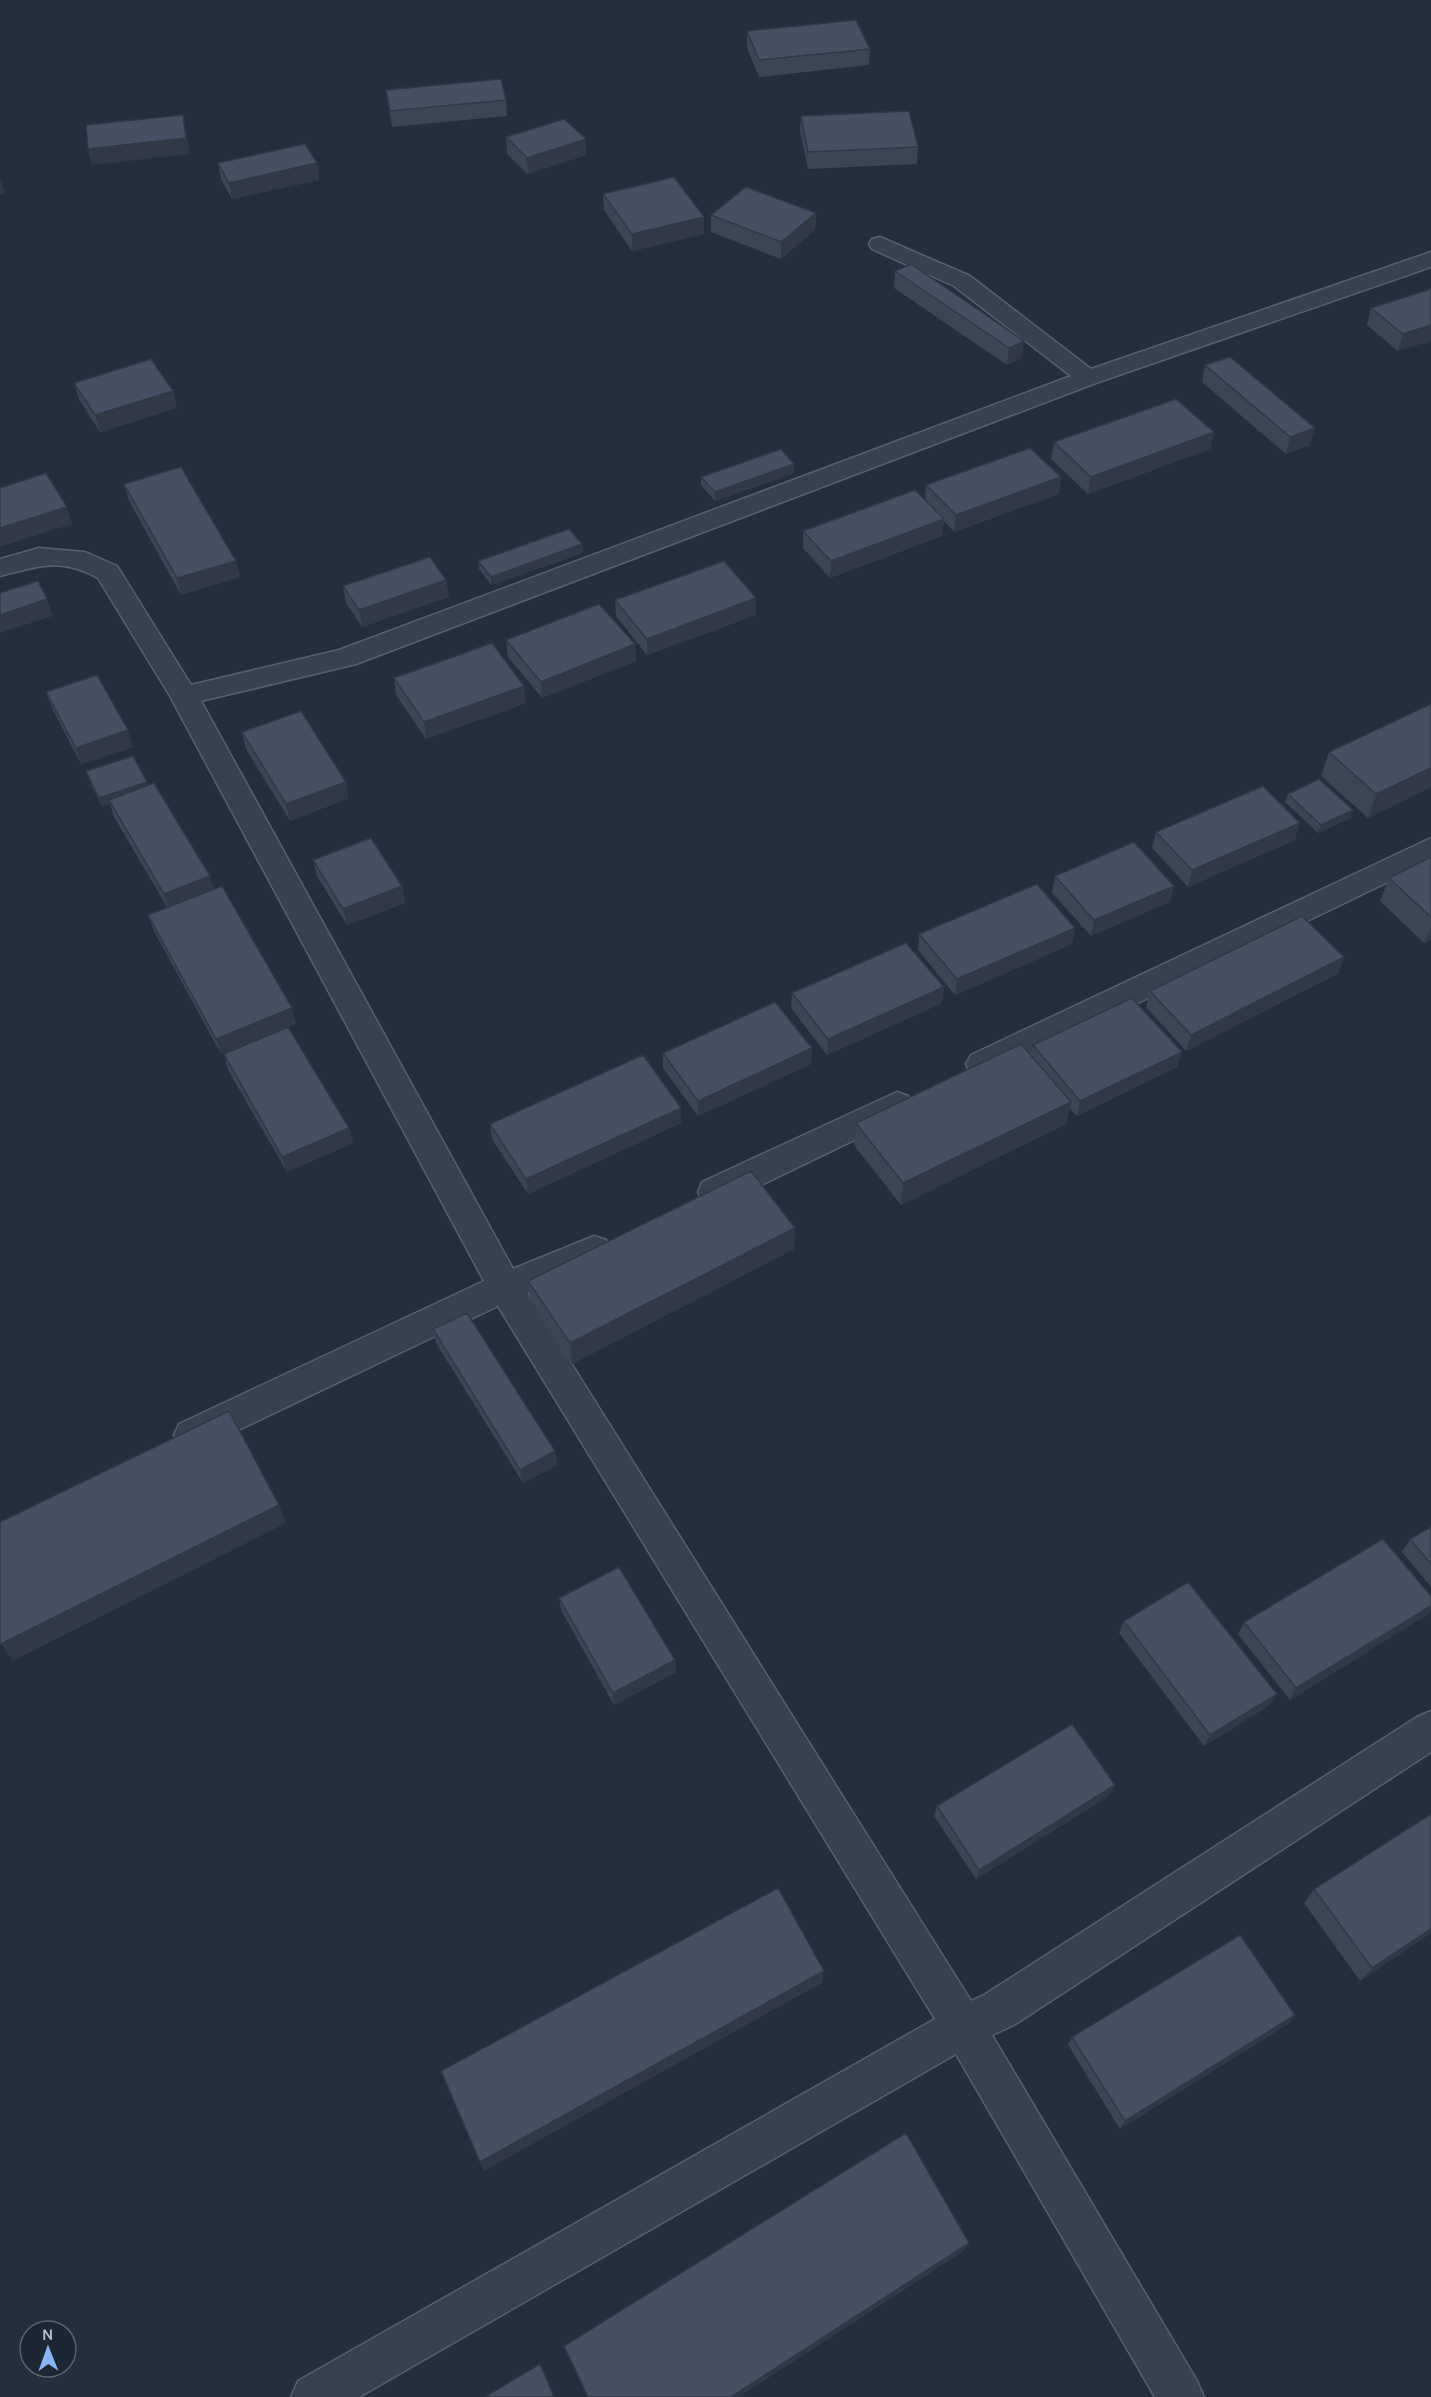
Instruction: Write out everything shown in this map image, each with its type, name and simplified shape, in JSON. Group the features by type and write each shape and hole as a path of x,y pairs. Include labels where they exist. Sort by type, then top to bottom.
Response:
{"street":[{"path":"880,244 962,281 1088,378"},
{"path":"184,696 346,658 1088,378 1431,259"},
{"path":"0,568 39,556 85,560 108,572 184,696 505,1287 963,2026 1181,2397"},
{"path":"958,1076 1431,849"},
{"path":"689,1205 925,1091"},
{"path":"161,1449 505,1287 560,1266 624,1236"},
{"path":"314,2397 963,2026 999,2010 1431,1730"}],"building":[{"path":"856,20 870,49 759,60 747,31"},
{"path":"501,79 506,100 390,111 386,90"},
{"path":"909,111 918,147 808,152 801,116"},
{"path":"183,115 186,138 88,149 86,125"},
{"path":"564,119 586,139 527,158 506,137"},
{"path":"305,144 317,163 229,183 218,163"},
{"path":"674,177 704,217 632,234 603,194"},
{"path":"746,187 816,213 781,242 711,215"},
{"path":"911,264 1024,341 1009,348 895,271"},
{"path":"1431,289 1431,325 1403,334 1371,308"},
{"path":"1230,357 1315,428 1290,437 1205,365"},
{"path":"151,359 173,391 95,415 74,383"},
{"path":"1176,399 1214,432 1091,477 1054,442"},
{"path":"1030,448 1061,477 956,515 926,485"},
{"path":"781,449 794,464 715,492 701,477"},
{"path":"181,467 236,561 177,578 124,484"},
{"path":"46,473 67,507 0,528 0,488"},
{"path":"915,490 944,519 831,561 803,531"},
{"path":"569,529 582,544 491,577 478,561"},
{"path":"430,557 446,580 359,610 343,586"},
{"path":"724,561 756,598 647,639 615,600"},
{"path":"38,581 47,599 0,615 0,593"},
{"path":"599,604 635,644 541,682 506,640"},
{"path":"492,643 524,686 424,722 394,678"},
{"path":"97,675 128,730 76,748 46,692"},
{"path":"1431,704 1431,768 1376,794 1329,752"},
{"path":"301,711 346,782 286,804 242,732"},
{"path":"133,756 147,782 99,798 86,771"},
{"path":"1319,779 1353,810 1321,825 1288,794"},
{"path":"154,783 210,876 164,894 109,800"},
{"path":"1263,786 1300,823 1192,870 1156,832"},
{"path":"371,838 402,886 343,909 313,860"},
{"path":"1134,842 1174,886 1094,920 1055,876"},
{"path":"1431,857 1431,917 1389,878"},
{"path":"1037,884 1075,928 957,979 919,934"},
{"path":"222,886 292,1008 216,1039 148,915"},
{"path":"1302,916 1344,957 1191,1035 1150,991"},
{"path":"906,943 944,987 828,1039 792,993"},
{"path":"1132,998 1182,1052 1080,1101 1033,1045"},
{"path":"775,1002 812,1048 698,1101 663,1053"},
{"path":"288,1027 349,1128 282,1157 224,1054"},
{"path":"1021,1044 1071,1102 903,1183 856,1123"},
{"path":"643,1055 681,1108 526,1179 490,1124"},
{"path":"751,1171 795,1228 570,1343 528,1281"},
{"path":"467,1313 555,1451 520,1470 433,1329"},
{"path":"229,1411 279,1505 1,1644 0,1522"},
{"path":"1431,1527 1431,1564 1410,1539"},
{"path":"1383,1539 1431,1596 1431,1606 1296,1688 1244,1622"},
{"path":"619,1567 675,1660 613,1693 559,1598"},
{"path":"1188,1582 1277,1694 1210,1735 1124,1621"},
{"path":"1072,1724 1115,1785 979,1870 937,1806"},
{"path":"1431,1814 1431,1929 1372,1968 1314,1889"},
{"path":"778,1888 824,1971 480,2162 441,2071"},
{"path":"1240,1935 1295,2015 1125,2121 1072,2037"},
{"path":"906,2133 969,2243 731,2397 588,2397 564,2346"},
{"path":"540,2364 554,2397 485,2397"}]}
